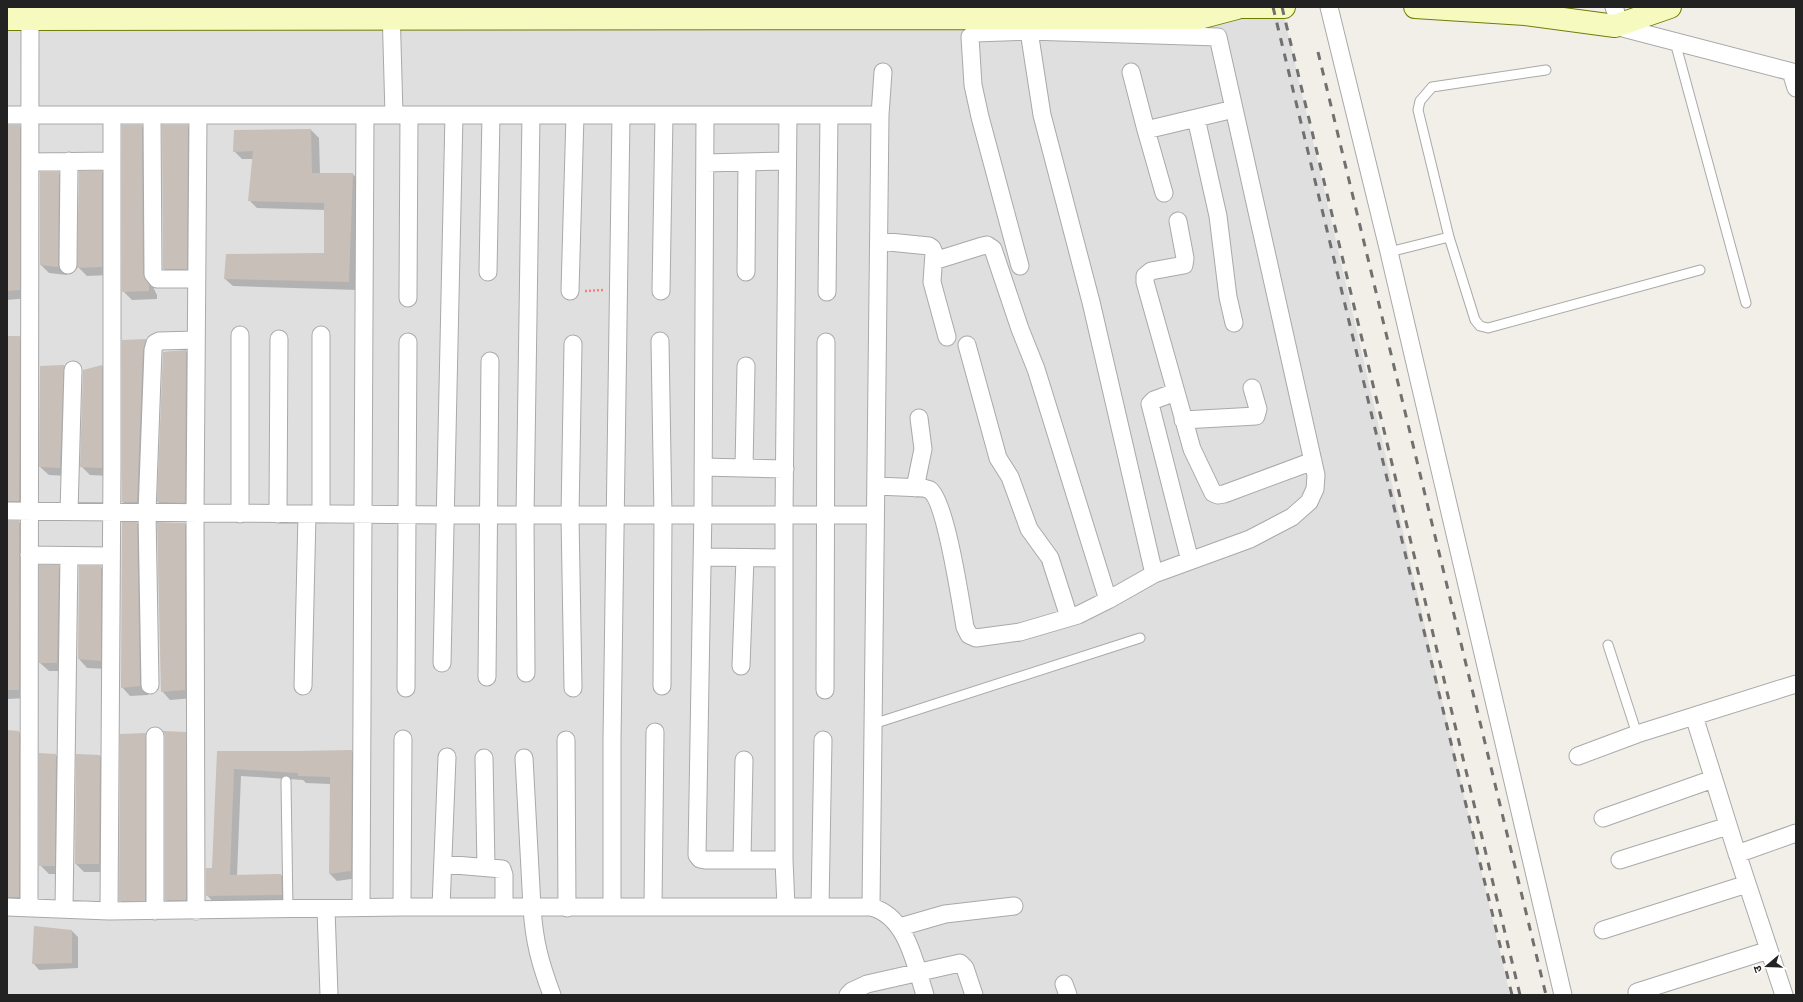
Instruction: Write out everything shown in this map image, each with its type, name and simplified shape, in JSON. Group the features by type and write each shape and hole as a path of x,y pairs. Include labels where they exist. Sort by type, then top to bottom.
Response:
{"street":[{"path":"7,18 392,13 1199,18 1234,8 1284,7"},
{"path":"1329,7 1389,252 1564,995"},
{"path":"1415,7 1524,10 1616,19 1675,42 1793,73 1796,88"},
{"path":"1616,19 1662,8"},
{"path":"392,13 402,115 408,298"},
{"path":"29,907 30,18"},
{"path":"1030,31 1042,115 1091,302 1154,574"},
{"path":"876,486 930,490 938,504 947,536 965,627 969,635 976,638 1020,632 1069,617 1108,600 1154,574 1250,539 1292,517 1309,502 1315,490 1316,475 1218,37 1030,31 975,34 970,37 973,85 980,117 1020,266"},
{"path":"871,907 880,115 883,72"},
{"path":"1131,72 1164,193"},
{"path":"1146,130 1234,109"},
{"path":"7,115 880,115"},
{"path":"110,911 113,356 112,115"},
{"path":"196,911 195,513 198,115"},
{"path":"361,908 365,115"},
{"path":"442,663 454,115"},
{"path":"488,272 491,115"},
{"path":"526,673 525,516 531,115"},
{"path":"570,291 575,115"},
{"path":"612,906 621,115"},
{"path":"661,291 664,115"},
{"path":"706,115 704,467 697,855 700,859 705,860 784,860"},
{"path":"786,907 784,860 784,469 788,115"},
{"path":"827,292 829,115"},
{"path":"152,116 153,274 157,279 196,279"},
{"path":"1196,118 1218,216 1228,297 1234,323"},
{"path":"68,265 69,161"},
{"path":"30,162 111,161"},
{"path":"705,163 787,161"},
{"path":"746,272 747,162"},
{"path":"1178,221 1185,258 1184,265 1147,273 1145,282 1183,420 1195,455 1213,493 1218,495 1313,461"},
{"path":"879,241 929,246 932,248 934,261 932,282 947,337"},
{"path":"934,261 982,246 988,245 993,249 1020,329 1036,369 1108,600"},
{"path":"240,335 240,514"},
{"path":"303,686 314,514 321,335"},
{"path":"278,514 279,339"},
{"path":"150,685 147,513 153,350 155,344 160,341 196,340"},
{"path":"660,341 663,516 662,686"},
{"path":"406,688 408,342"},
{"path":"825,690 826,342"},
{"path":"573,344 570,516 573,688"},
{"path":"966,345 998,458 1010,477 1029,529 1050,558 1069,617"},
{"path":"487,677 490,361"},
{"path":"744,468 746,366"},
{"path":"69,512 73,370"},
{"path":"1183,420 1256,416 1258,409 1252,388"},
{"path":"1176,392 1154,400 1150,404 1190,561"},
{"path":"915,488 923,449 919,418"},
{"path":"704,467 784,469"},
{"path":"7,511 525,516 876,515"},
{"path":"29,555 111,556"},
{"path":"64,909 69,556"},
{"path":"702,557 784,558"},
{"path":"741,666 745,558"},
{"path":"1578,756 1637,734 1796,684"},
{"path":"1694,716 1713,780 1784,995"},
{"path":"653,906 656,732"},
{"path":"155,736 155,911"},
{"path":"402,906 403,739"},
{"path":"566,740 567,908"},
{"path":"820,907 823,740"},
{"path":"441,907 447,756"},
{"path":"484,758 486,867"},
{"path":"524,758 534,940 540,965 552,995"},
{"path":"742,859 744,760"},
{"path":"1604,818 1713,780"},
{"path":"1620,860 1728,826"},
{"path":"1737,854 1796,833"},
{"path":"443,864 500,867 503,871 504,907"},
{"path":"1603,930 1747,884"},
{"path":"7,907 110,911 288,910 402,906 567,908 612,906 871,907 877,908 900,927 925,995"},
{"path":"900,927 945,914 1014,906"},
{"path":"326,909 329,995"},
{"path":"1637,992 1769,950"},
{"path":"848,995 852,991 867,984 960,963 965,968 974,995"}],"lane":[{"path":"1675,42 1746,303"},
{"path":"1546,70 1432,87 1420,101 1418,110 1449,236 1475,320 1480,326 1488,328 1700,270"},
{"path":"1389,252 1449,236"},
{"path":"873,724 1140,638"},
{"path":"1608,645 1637,734"},
{"path":"286,781 288,910"}],"path":[{"path":"570,291 619,290"}],"shaded area":[{"path":"7,7 1282,7 1510,995 7,995"}],"building":[{"path":"7,125 20,125 20,290 7,291"},
{"path":"122,125 142,125 143,274 149,285 149,291 122,292"},
{"path":"162,125 188,125 187,269 163,269"},
{"path":"311,129 312,173 353,173 349,282 224,279 226,254 324,253 324,203 248,201 253,151 233,152 234,130"},
{"path":"79,171 102,171 102,267 77,268"},
{"path":"40,172 59,172 58,267 40,265"},
{"path":"7,336 20,336 19,501 7,501"},
{"path":"146,339 143,350 137,502 122,502 122,340"},
{"path":"186,350 185,503 157,502 163,352"},
{"path":"64,365 60,468 39,467 40,366"},
{"path":"102,365 102,468 80,467 83,370"},
{"path":"7,521 19,521 19,690 7,690"},
{"path":"122,522 137,522 140,686 121,688"},
{"path":"157,522 185,523 185,690 161,692"},
{"path":"39,565 59,565 57,663 39,663"},
{"path":"79,566 101,566 101,661 78,659"},
{"path":"7,730 19,731 19,897 7,897"},
{"path":"163,731 186,732 186,900 165,900 165,736"},
{"path":"146,733 145,901 119,901 120,734"},
{"path":"352,750 351,871 329,874 330,777 298,776 298,773 234,769 230,875 281,874 282,895 206,896 206,868 212,868 217,751"},
{"path":"39,753 56,754 55,866 39,866"},
{"path":"76,754 100,755 99,864 75,864"},
{"path":"34,926 72,930 72,963 32,964"}],"railway":[{"path":"1273,7 1512,995"},
{"path":"1282,7 1520,995"},
{"path":"1318,52 1546,995"}]}
